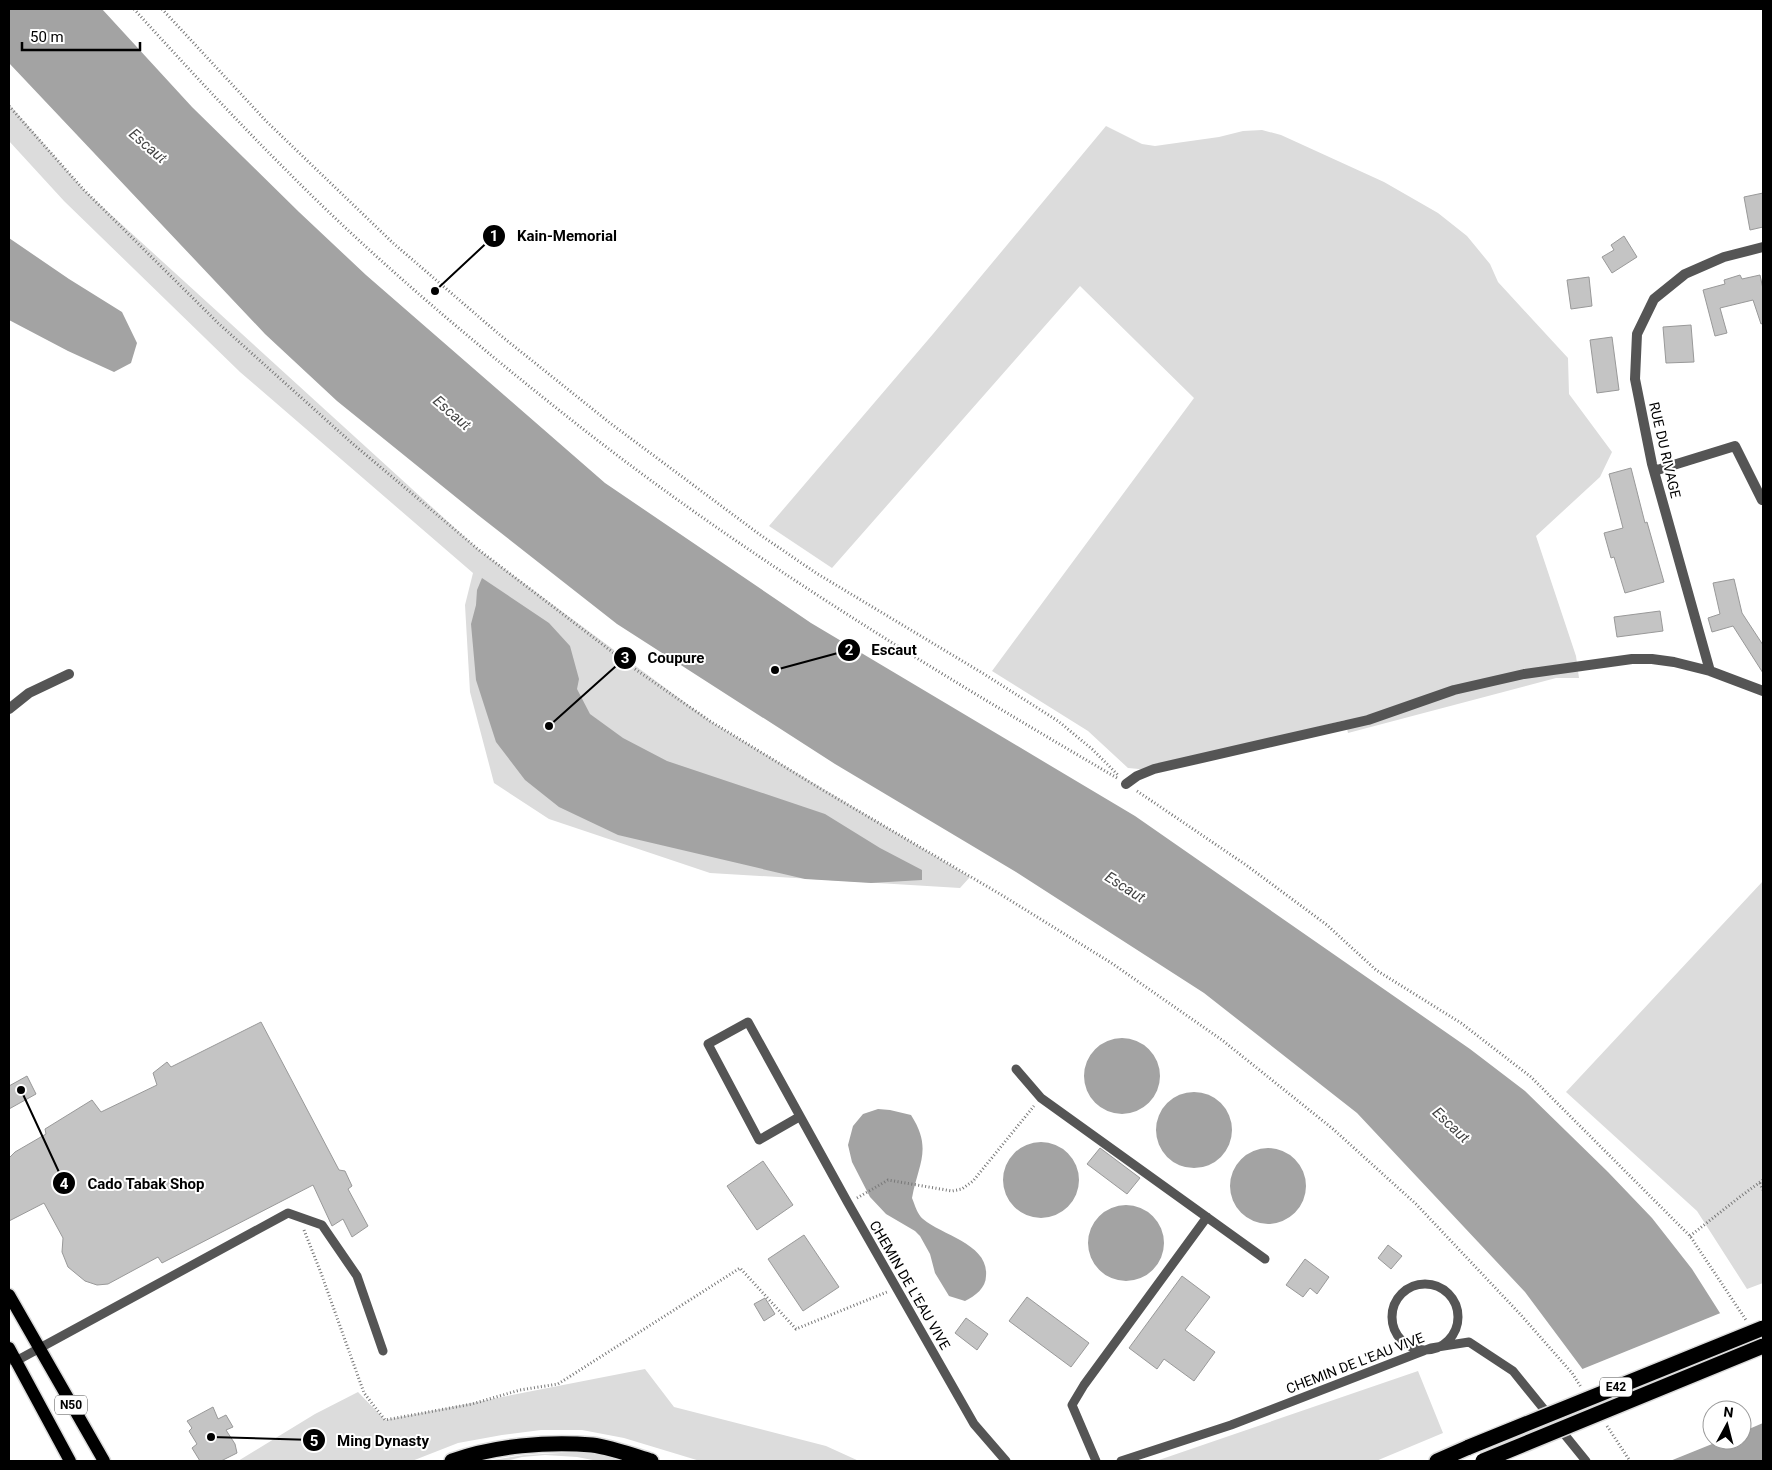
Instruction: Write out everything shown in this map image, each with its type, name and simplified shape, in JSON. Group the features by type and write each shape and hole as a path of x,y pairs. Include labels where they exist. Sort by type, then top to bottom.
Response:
{"highway":[{"name":"E42","path":"1437,1461 1763,1328"},
{"name":"E42","path":"1483,1461 1763,1346"},
{"path":"452,1461 503,1448 540,1444 594,1445 651,1461"}],"main road":[{"name":"N50","path":"9,1295 104,1461"},
{"name":"N50","path":"9,1348 12,1360 70,1461"}],"street":[{"name":"RUE DU RIVAGE","path":"1710,671 1654,471 1635,379 1637,334 1654,299 1685,274 1724,257 1763,247"},
{"path":"1654,471 1735,446 1763,499"},
{"path":"1126,784 1137,776 1154,769 1368,720 1454,690 1524,674 1652,658 1710,671 1763,691"},
{"path":"9,709 29,693 69,674"}],"lane":[{"name":"CHEMIN DE L'EAU VIVE","path":"800,1117 759,1140 708,1044 748,1022 895,1288 974,1424 1006,1461"},
{"path":"1016,1069 1041,1098 1266,1259"},
{"path":"12,1360 38,1348 288,1212 322,1225 357,1276 383,1350"},
{"path":"1096,1461 1072,1405 1208,1218"},
{"path":"1424,1284 1436,1285 1445,1290 1453,1298 1457,1308 1456,1330 1450,1339 1441,1346 1431,1348 1420,1350 1410,1346 1398,1335 1392,1320 1393,1309 1397,1299 1409,1288 1424,1284"},
{"name":"CHEMIN DE L'EAU VIVE","path":"1121,1461 1231,1425 1431,1348 1468,1342 1513,1371 1586,1461"}],"path":[{"path":"134,9 208,91 334,217 458,326 575,422 685,504 764,559 926,662 1126,784"},
{"path":"162,9 267,122 393,243 500,335 595,411 759,534 816,573 1058,721 1092,748 1126,784"},
{"path":"9,106 84,190 218,323 353,444 479,550 632,667 710,721 1000,894 1113,964 1222,1040 1333,1129 1416,1204 1520,1314 1572,1373"},
{"path":"1151,801 1246,865 1327,925 1376,970 1461,1023 1531,1077 1690,1236 1748,1322"},
{"path":"860,1196 888,1180 952,1191 962,1189 973,1181 1041,1098"},
{"path":"1690,1236 1761,1182 1763,1190"},
{"path":"303,1217 304,1230 364,1393 385,1420 472,1404 520,1390 558,1384 740,1268 796,1329 895,1288"}],"shaded area":[{"path":"9,104 84,190 479,550 710,721 970,877 960,888 710,873 549,819 494,783 470,692 465,605 473,573 240,372 64,201 9,141"},
{"path":"1106,126 1142,144 1155,146 1219,137 1243,131 1262,130 1281,135 1384,182 1438,213 1467,236 1490,264 1498,282 1568,358 1569,394 1612,452 1600,477 1536,536 1576,656 1579,678 1556,678 1348,733 1345,720 1150,770 1128,768 1088,731 992,671 1194,398 1080,286 832,568 769,526 933,334"},
{"path":"1763,881 1763,1283 1747,1289 1697,1211 1566,1092"},
{"path":"645,1369 674,1407 826,1446 859,1461 700,1461 624,1438 582,1430 541,1430 458,1443 412,1461 238,1461 315,1414 358,1392 385,1420"},
{"path":"1418,1371 1443,1433 1376,1461 1156,1461"},
{"path":"579,1452 607,1456 624,1461 598,1461 577,1457 545,1455 522,1457 506,1461 486,1461 524,1455"}],"water":[{"path":"9,9 102,9 192,107 299,212 366,275 605,483 811,623 1135,816 1470,1049 1525,1091 1652,1218 1692,1269 1763,1381 1763,1461 1648,1461 1619,1418 1525,1292 1357,1113 1204,993 1016,872 835,764 617,624 337,401 265,334 9,63"},
{"path":"9,238 122,312 137,343 131,363 114,372 68,351 9,320"},
{"path":"482,578 549,623 570,646 579,679 577,689 590,714 623,738 667,761 825,814 880,848 922,870 922,880 871,883 805,879 618,835 559,807 525,780 496,742 476,680 471,624 476,605 477,590"},
{"path":"1122,1038 1136,1041 1149,1049 1157,1062 1160,1076 1157,1090 1149,1103 1136,1111 1122,1114 1108,1111 1095,1103 1087,1090 1084,1076 1087,1062 1095,1049 1108,1041"},
{"path":"1194,1092 1208,1095 1221,1103 1229,1116 1232,1130 1229,1144 1221,1157 1208,1165 1194,1168 1180,1165 1167,1157 1159,1144 1156,1130 1159,1116 1167,1103 1180,1095"},
{"path":"878,1109 911,1115 918,1127 923,1147 912,1198 919,1215 932,1225 973,1248 985,1265 986,1280 982,1288 965,1301 949,1296 935,1273 930,1254 920,1236 886,1214 870,1197 852,1162 848,1145 853,1126 863,1114"},
{"path":"1041,1142 1055,1145 1068,1153 1076,1166 1079,1180 1076,1194 1068,1207 1055,1215 1041,1218 1027,1215 1014,1207 1006,1194 1003,1180 1006,1166 1014,1153 1027,1145"},
{"path":"1268,1148 1282,1151 1295,1159 1303,1172 1306,1186 1303,1200 1295,1213 1282,1221 1268,1224 1254,1221 1241,1213 1233,1200 1230,1186 1233,1172 1241,1159 1254,1151"},
{"path":"1126,1205 1140,1208 1153,1216 1161,1229 1164,1243 1161,1257 1153,1270 1140,1278 1126,1281 1112,1278 1099,1270 1091,1257 1088,1243 1091,1229 1099,1216 1112,1208"}],"pier":[{"path":"1723,1312 1763,1376 1763,1423 1752,1428 1752,1400 1702,1400 1702,1448 1670,1461 1645,1461 1617,1419 1580,1370"}],"building":[{"path":"1763,193 1763,227 1750,230 1744,197"},
{"path":"1624,236 1637,257 1612,273 1602,257 1614,250 1611,245"},
{"path":"1740,275 1742,279 1760,275 1763,289 1763,323 1761,324 1753,300 1720,308 1727,333 1715,336 1703,290 1725,284 1724,280"},
{"path":"1589,277 1592,306 1571,309 1567,280"},
{"path":"1691,325 1694,362 1666,363 1663,327"},
{"path":"1612,337 1619,390 1597,393 1590,340"},
{"path":"1631,468 1645,523 1647,522 1664,582 1625,593 1614,557 1611,558 1604,533 1623,528 1609,474"},
{"path":"1734,579 1742,613 1763,645 1763,673 1733,626 1712,632 1708,618 1720,614 1713,583"},
{"path":"1660,611 1663,631 1617,637 1614,617"},
{"path":"261,1022 339,1170 345,1171 352,1186 348,1189 368,1226 352,1237 343,1219 332,1226 313,1185 162,1263 158,1257 108,1284 97,1285 85,1281 68,1267 62,1252 63,1238 44,1203 9,1221 9,1158 15,1152 46,1134 45,1129 92,1100 101,1112 157,1085 153,1073 167,1062 171,1067"},
{"path":"27,1076 36,1094 9,1109 9,1086"},
{"path":"1100,1148 1140,1178 1127,1194 1087,1164"},
{"path":"763,1161 793,1205 757,1230 727,1186"},
{"path":"804,1235 839,1287 803,1311 768,1259"},
{"path":"1388,1245 1402,1256 1391,1269 1378,1258"},
{"path":"1305,1259 1329,1277 1317,1294 1310,1288 1303,1297 1286,1285"},
{"path":"1182,1276 1210,1297 1185,1330 1215,1352 1194,1381 1164,1359 1157,1369 1129,1348"},
{"path":"1027,1297 1089,1343 1071,1367 1009,1321"},
{"path":"765,1298 775,1314 764,1321 754,1304"},
{"path":"966,1318 988,1334 977,1350 955,1333"},
{"path":"213,1407 218,1419 226,1415 233,1427 226,1430 235,1444 237,1453 221,1461 200,1461 192,1448 197,1444 189,1431 192,1428 187,1421"}],"place":[{"name":"Kain-Memorial","path":"435,291"},
{"name":"Escaut","path":"775,670"},
{"name":"Coupure","path":"549,726"},
{"name":"Cado Tabak Shop","path":"21,1090"},
{"name":"Ming Dynasty","path":"211,1437"}]}
